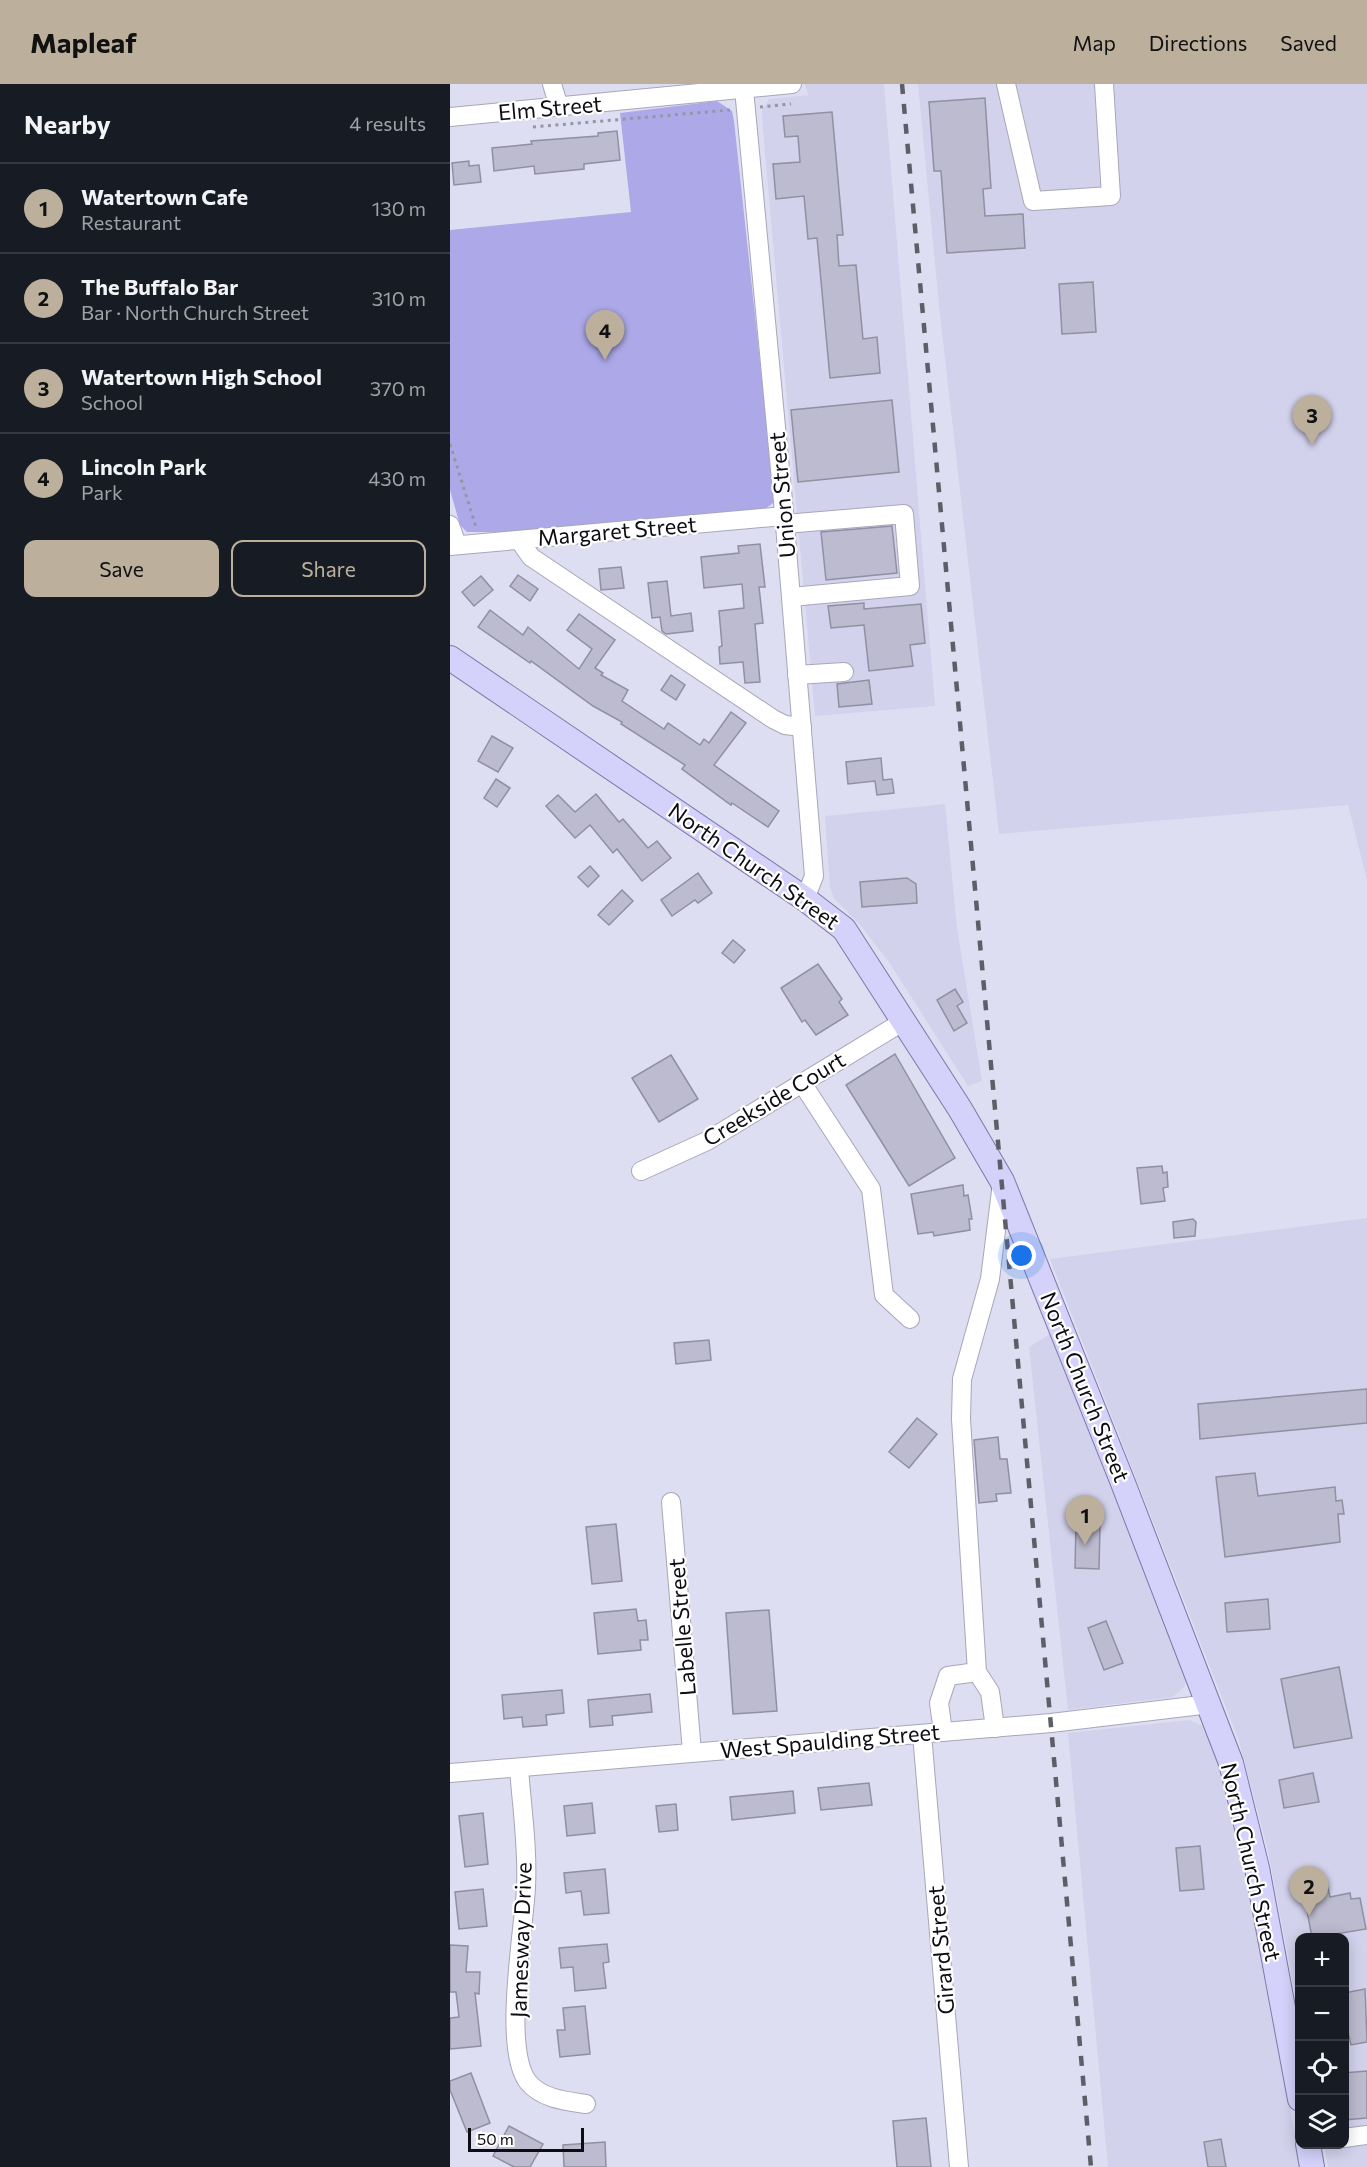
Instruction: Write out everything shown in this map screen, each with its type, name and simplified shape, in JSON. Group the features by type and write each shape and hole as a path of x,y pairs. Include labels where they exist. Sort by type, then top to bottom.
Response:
{"main road":[{"name":"North Church Street","path":"450,658 805,899 844,929 960,1109 1002,1181 1210,1704 1231,1763 1248,1826 1298,2095"},
{"path":"1309,2149 1312,2167"}],"street":[{"path":"552,84 559,107"},
{"name":"Elm Street","path":"450,117 790,84"},
{"path":"1006,84 1033,201 1111,196 1104,84"},
{"name":"Union Street","path":"744,89 791,597 814,876 805,899"},
{"name":"Margaret Street","path":"453,546 784,520 904,514 910,586 791,597"},
{"path":"450,525 453,546"},
{"path":"519,540 531,557 773,720 785,725 802,727"},
{"path":"797,675 843,672"},
{"name":"Creekside Court","path":"641,1171 707,1141 904,1021"},
{"path":"802,1083 870,1189 884,1295 910,1319"},
{"path":"995,1728 990,1692 976,1672 961,1419 962,1379 990,1279 1002,1181"},
{"name":"Labelle Street","path":"671,1502 692,1752"},
{"path":"943,1732 939,1703 948,1676 976,1672"},
{"name":"West Spaulding Street","path":"450,1773 995,1728 1210,1704"},
{"name":"Girard Street","path":"922,1734 959,2167"},
{"name":"Jamesway Drive","path":"519,1769 526,1886 516,1998 522,2070 537,2090 557,2100 586,2104"},
{"path":"1349,2137 1367,2135"}],"path":[{"path":"532,127 791,104"},
{"path":"450,444 476,527"}],"shaded area":[{"path":"805,84 884,84 935,706 815,716 762,119 762,110 769,99 808,95"},
{"path":"918,84 1367,84 1367,880 1348,805 999,834 939,306"},
{"path":"717,101 732,111 734,121 774,491 773,503 765,509 502,532 467,532 460,525 450,490 450,230 631,212 620,113"},
{"path":"945,804 957,928 982,1081 968,1086 889,962 861,926 834,898 830,888 825,816"},
{"path":"1367,1218 1367,2167 1328,2167 1325,2149 1349,2149 1349,1933 1295,1933 1295,1994 1268,1851 1239,1741 1050,1259"},
{"path":"1052,1333 1186,1677 1185,1686 1173,1697 1068,1710 1029,1347"},
{"path":"1190,1720 1207,1728 1244,1860 1295,2135 1295,2149 1298,2149 1301,2167 1108,2167 1068,1733"}],"building":[{"path":"985,98 991,188 983,189 985,216 1023,214 1025,248 947,253 941,171 934,171 929,102"},
{"path":"832,112 843,235 837,235 839,266 856,265 863,339 877,337 880,373 830,378 817,238 808,239 804,196 776,199 773,164 800,162 798,136 785,137 783,116"},
{"path":"617,131 620,160 584,164 584,169 535,174 534,166 494,171 492,148 532,144 531,141 598,136 598,133"},
{"path":"469,161 469,166 479,165 481,182 454,185 452,163"},
{"path":"1093,282 1096,332 1062,334 1059,284"},
{"path":"892,400 899,472 798,482 791,410"},
{"path":"892,526 897,573 826,580 821,532"},
{"path":"760,544 765,587 759,587 763,623 755,624 760,682 745,683 743,662 720,664 719,647 722,646 719,611 744,608 742,584 704,588 701,557 739,553 738,546"},
{"path":"621,567 624,588 601,590 599,569"},
{"path":"518,575 538,589 530,601 510,586"},
{"path":"481,576 493,590 474,606 462,592"},
{"path":"667,581 671,616 691,613 693,631 666,634 662,631 660,617 652,618 648,583"},
{"path":"864,603 864,609 921,604 925,643 910,645 913,666 869,671 864,625 831,628 828,606"},
{"path":"490,610 523,635 528,627 579,669 592,649 567,630 579,614 615,640 595,668 603,673 601,675 628,690 622,701 664,729 668,723 700,745 704,739 709,743 731,712 746,723 714,765 779,811 768,827 732,803 731,805 682,769 685,765 621,724 622,722 593,706 531,661 530,663 478,627"},
{"path":"671,675 685,685 676,700 661,690"},
{"path":"869,680 872,704 839,707 837,684"},
{"path":"492,736 513,748 498,772 478,761"},
{"path":"881,758 883,780 892,779 894,793 877,795 875,781 848,784 846,762"},
{"path":"496,779 510,788 497,807 484,798"},
{"path":"596,794 619,822 623,819 648,848 657,841 671,858 642,881 617,849 613,853 590,825 575,838 546,806 558,795 575,812"},
{"path":"590,866 599,876 588,887 578,877"},
{"path":"698,873 712,893 698,903 695,900 672,916 661,900"},
{"path":"907,878 916,884 917,903 862,907 860,882"},
{"path":"622,890 633,901 609,925 598,915"},
{"path":"733,940 745,950 734,963 722,953"},
{"path":"818,964 842,999 839,1002 848,1015 816,1035 805,1020 802,1022 781,988"},
{"path":"955,989 963,1002 957,1006 967,1023 954,1031 937,1000"},
{"path":"895,1054 955,1158 909,1186 846,1085"},
{"path":"671,1055 698,1099 659,1122 632,1078"},
{"path":"1162,1166 1163,1173 1167,1172 1168,1187 1163,1188 1165,1201 1141,1204 1137,1168"},
{"path":"963,1185 964,1196 968,1195 972,1219 969,1219 970,1230 934,1236 933,1232 918,1234 911,1194"},
{"path":"1193,1219 1196,1222 1195,1236 1174,1238 1173,1222"},
{"path":"709,1340 711,1360 676,1364 674,1343"},
{"path":"1367,1389 1367,1423 1200,1439 1198,1404"},
{"path":"917,1418 937,1434 909,1468 889,1452"},
{"path":"998,1437 1000,1459 1007,1459 1011,1493 996,1494 997,1501 979,1503 974,1440"},
{"path":"1255,1473 1258,1496 1335,1487 1336,1501 1342,1500 1344,1514 1338,1514 1340,1542 1225,1557 1216,1477"},
{"path":"616,1524 622,1581 592,1584 586,1527"},
{"path":"1076,1525 1100,1525 1099,1569 1075,1568"},
{"path":"1268,1599 1270,1629 1227,1632 1225,1603"},
{"path":"636,1609 638,1621 646,1620 648,1640 640,1640 641,1650 598,1654 594,1613"},
{"path":"769,1610 777,1711 733,1714 726,1613"},
{"path":"1106,1621 1123,1663 1104,1670 1088,1628"},
{"path":"1339,1667 1352,1738 1294,1748 1281,1679"},
{"path":"562,1690 564,1713 546,1715 547,1725 523,1727 522,1717 504,1719 502,1695"},
{"path":"650,1694 652,1712 612,1716 613,1725 590,1727 588,1700"},
{"path":"1313,1773 1319,1802 1284,1808 1279,1780"},
{"path":"869,1783 872,1805 821,1810 818,1788"},
{"path":"793,1791 795,1813 732,1820 730,1797"},
{"path":"592,1803 595,1833 567,1836 564,1806"},
{"path":"676,1804 678,1830 659,1832 656,1806"},
{"path":"483,1813 488,1864 465,1867 459,1816"},
{"path":"1200,1846 1204,1889 1180,1891 1176,1848"},
{"path":"605,1869 609,1913 584,1915 581,1891 566,1893 564,1873"},
{"path":"1327,1884 1330,1897 1350,1893 1351,1899 1360,1898 1366,1929 1342,1933 1311,1933 1303,1889"},
{"path":"483,1889 487,1926 459,1929 455,1892"},
{"path":"607,1944 609,1962 603,1963 606,1988 575,1991 573,1967 561,1968 559,1948"},
{"path":"450,1945 468,1946 466,1972 480,1972 479,1994 475,1993 481,2046 450,2049 450,2018 459,2017 456,1992 450,1992"},
{"path":"1365,1989 1367,2042 1351,2045 1349,1992"},
{"path":"585,2006 590,2054 560,2057 557,2030 565,2030 563,2008"},
{"path":"1367,2071 1367,2118 1349,2120 1349,2073"},
{"path":"471,2073 490,2123 467,2132 450,2090 450,2081"},
{"path":"926,2118 931,2167 897,2167 893,2121"},
{"path":"509,2126 543,2144 530,2167 514,2167 493,2156"},
{"path":"1221,2139 1226,2167 1208,2167 1204,2142"},
{"path":"605,2142 606,2167 564,2167 563,2145"}],"railway":[{"path":"902,84 1091,2167"}],"place":[{"name":"Lincoln Park","path":"605,360"},
{"name":"Watertown High School","path":"1312,445"},
{"name":"Watertown Cafe","path":"1085,1545"},
{"name":"The Buffalo Bar","path":"1309,1916"}]}
